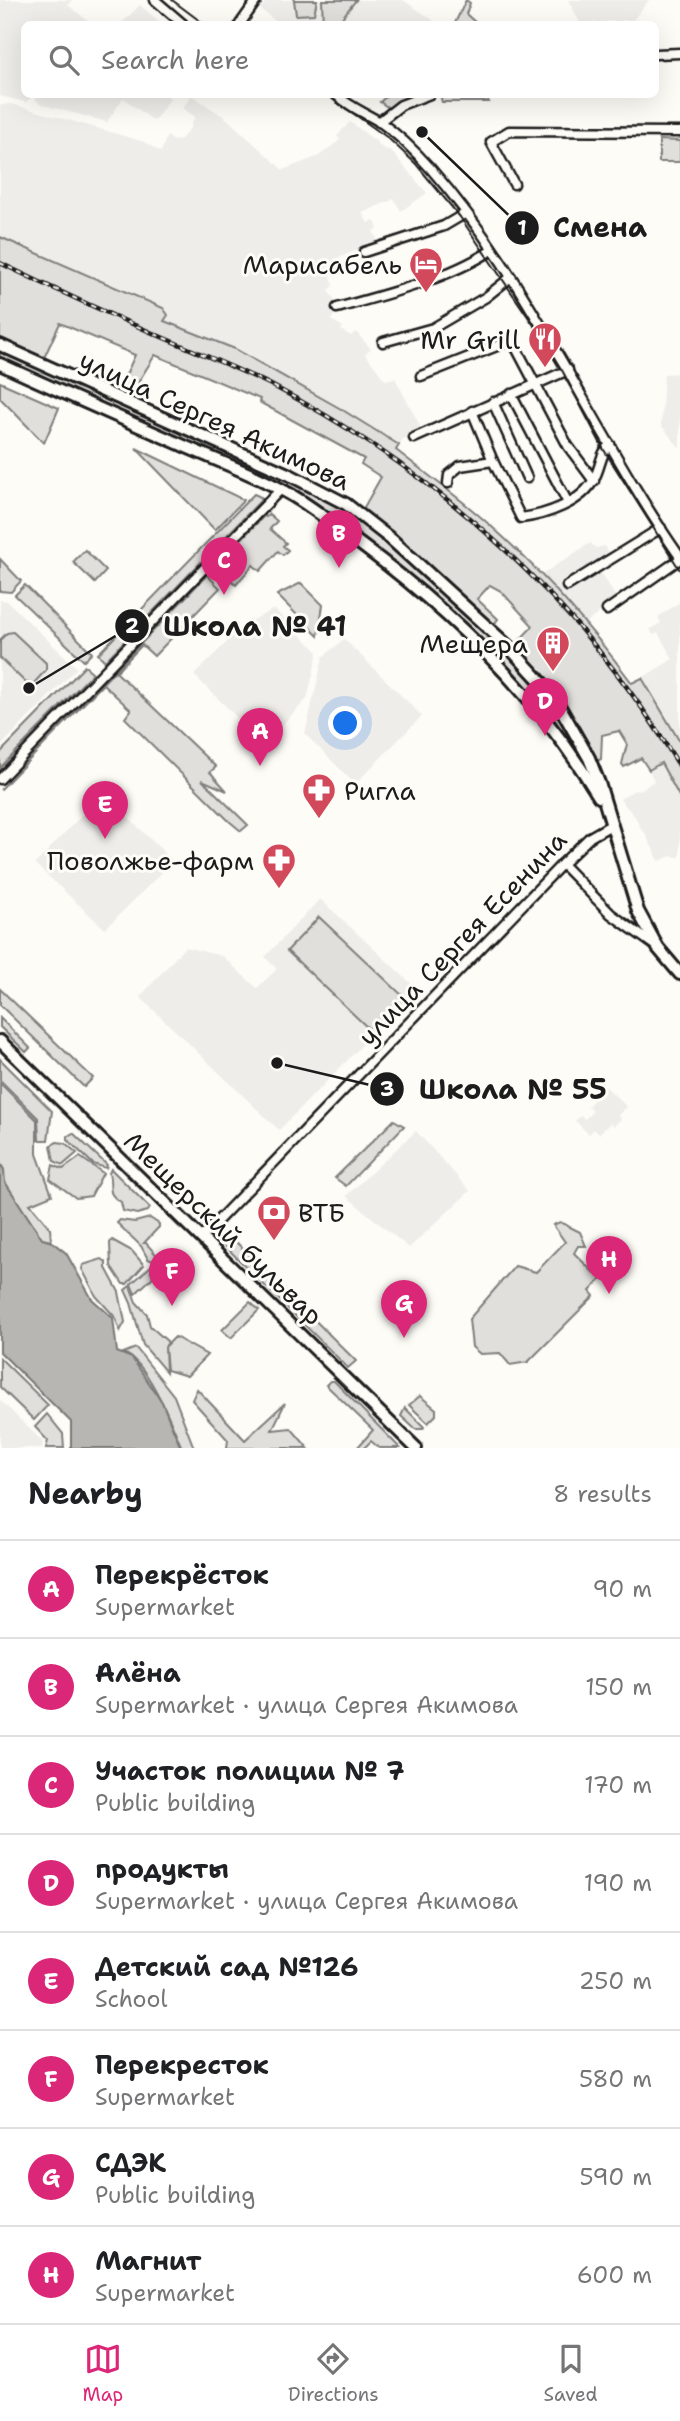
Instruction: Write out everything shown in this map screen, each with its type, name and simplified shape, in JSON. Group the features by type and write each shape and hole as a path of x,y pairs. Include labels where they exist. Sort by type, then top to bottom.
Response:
{"main road":[{"name":"улица Сергея Акимова","path":"0,345 290,475 324,491 359,513 451,594 542,681 565,715 585,762"},
{"name":"улица Сергея Акимова","path":"0,364 281,489 398,572 448,616 525,695 585,762 599,783 638,911 658,948 680,974"},
{"name":"Мещерский бульвар","path":"0,1041 416,1448"}],"street":[{"path":"155,0 180,21"},
{"path":"242,21 257,0"},
{"path":"659,54 680,53"},
{"path":"341,98 396,134 420,157 466,213 511,277 680,558 607,610"},
{"path":"379,122 401,105 419,98"},
{"path":"514,184 491,142 509,131 680,132"},
{"path":"364,252 444,226 466,213"},
{"path":"337,309 437,276 492,250"},
{"path":"383,342 433,328 486,297 511,277"},
{"path":"421,376 512,340 568,446 594,481"},
{"path":"414,438 568,370"},
{"path":"511,394 568,503"},
{"path":"493,402 527,478"},
{"path":"472,411 521,518 536,516 568,503 594,481 604,450 610,444"},
{"path":"448,483 449,475 460,466 493,461"},
{"path":"0,779 281,489"},
{"path":"567,586 661,528"},
{"name":"улица Сергея Есенина","path":"202,1237 562,864 590,837 611,825"},
{"path":"562,864 611,914 658,948"}],"shaded area":[{"path":"0,0 72,0 68,5 88,21 21,21 21,98 31,98 26,102 0,96"},
{"path":"267,0 403,0 433,20 275,21 260,9"},
{"path":"294,0 317,0 314,14 296,15"},
{"path":"322,0 356,0 339,21 323,21"},
{"path":"466,0 470,3 466,14 474,21 456,21"},
{"path":"568,0 649,0 633,20 579,21"},
{"path":"140,5 159,21 124,21"},
{"path":"35,98 123,98 107,122 40,104"},
{"path":"123,98 169,98 154,121"},
{"path":"189,98 196,98 226,118 283,170 319,156 340,140 337,136 350,122 383,149 390,150 427,193 401,211 394,199 362,213 368,223 374,220 378,228 373,231 378,242 328,262 333,285 328,291 335,300 329,309 335,313 331,320 351,336 356,332 371,349 365,354 385,380 395,378 420,426 414,435 403,439 399,445 235,349 163,320 163,308 0,237 0,105 11,104 114,133 144,142 161,152 167,136 174,141 181,139 192,126 195,117 183,108"},
{"path":"385,98 413,98 389,108 380,102"},
{"path":"441,98 487,98 489,102 442,102"},
{"path":"659,140 680,141 680,162 659,162"},
{"path":"0,237 163,308 168,315 164,321 235,349 399,445 396,450 488,523 532,565 594,634 632,683 642,678 680,742 680,798 661,763 649,770 641,758 624,767 622,764 627,744 619,731 602,735 601,759 595,762 559,694 514,646 533,626 501,591 490,585 477,599 498,619 493,626 363,509 381,477 361,464 364,459 259,402 260,399 155,355 129,397 118,392 135,355 60,323 44,358 0,338"},
{"path":"0,351 294,481 352,513 386,539 508,652 550,701 586,760 581,763 520,684 319,509 0,359"},
{"path":"680,373 680,448 661,425 664,374"},
{"path":"0,382 59,408 44,443 0,398"},
{"path":"136,448 244,500 215,530"},
{"path":"254,494 263,498 105,661 98,654"},
{"path":"269,514 277,521 270,529 286,543 283,546 288,550 283,555 278,551 260,571 253,565 236,585 216,565"},
{"path":"590,543 596,548 605,546 614,561 600,571 617,599 586,623 541,575"},
{"path":"85,550 106,571 95,583 73,562"},
{"path":"0,559 21,581 11,592 0,591"},
{"path":"207,575 220,588 154,656 142,645 116,672 216,767 210,772 227,791 202,780 248,825 241,831 229,821 125,718 131,710 103,684 0,790"},
{"path":"301,583 323,605 318,636 277,595"},
{"path":"25,585 92,653 84,661 15,595"},
{"path":"0,600 7,601 77,668 0,747"},
{"path":"680,602 680,742 642,678 673,659 658,633 653,635 650,629 661,623 658,617"},
{"path":"274,609 318,652 307,699 280,727 274,721 255,735 194,675 245,624"},
{"path":"13,632 46,663 46,670 34,683 26,683 0,658 0,640 7,633"},
{"path":"344,639 422,716 355,784 305,734 323,657"},
{"path":"85,666 93,673 0,768 0,753"},
{"path":"661,763 680,798 680,857 671,856 659,861 636,818 620,799 654,781 649,770"},
{"path":"103,793 173,861 105,929 35,864"},
{"path":"320,899 417,989 279,1130 140,997 185,947 222,956 257,988 277,969 265,957"},
{"path":"319,917 404,997 385,1021 375,1023 369,1029 287,951"},
{"path":"0,989 93,1078 84,1087 0,1005"},
{"path":"0,1018 30,1048 26,1052 0,1027"},
{"path":"0,1059 52,1111 48,1140 39,1140 38,1118 0,1080"},
{"path":"0,1083 37,1120 37,1154 52,1195 30,1204 50,1228 51,1241 42,1239 3,1179 4,1170 0,1163"},
{"path":"606,1087 627,1107 618,1115 621,1119 614,1126 610,1123 599,1134 594,1129 589,1134 575,1121 580,1116 585,1119 593,1111 588,1106"},
{"path":"394,1120 404,1126 346,1186 335,1178"},
{"path":"416,1131 470,1191 409,1248 346,1196"},
{"path":"73,1133 107,1165 106,1168 93,1164 68,1140 68,1136"},
{"path":"57,1142 65,1143 77,1153 63,1165 54,1161 51,1145"},
{"path":"105,1148 184,1227 181,1229 105,1154"},
{"path":"80,1157 103,1173 91,1196 76,1198 50,1179 53,1165 63,1169"},
{"path":"0,1163 5,1182 42,1239 52,1242 66,1253 92,1299 113,1318 117,1352 132,1358 162,1402 181,1448 71,1448 71,1422 0,1352"},
{"path":"111,1169 150,1208 148,1211 137,1214 123,1211 121,1202 111,1193"},
{"path":"150,1218 159,1224 159,1227 144,1243 162,1261 148,1259 141,1246 117,1223 120,1220 135,1222"},
{"path":"560,1222 580,1232 586,1246 578,1246 574,1253 594,1273 603,1267 607,1273 590,1291 594,1296 528,1362 510,1365 500,1353 480,1354 472,1347 469,1319 515,1266 536,1272 565,1242 553,1225"},
{"path":"225,1237 233,1239 356,1361 348,1368 220,1241"},
{"path":"112,1240 132,1251 144,1265 127,1284 123,1284 111,1266"},
{"path":"102,1259 106,1262 106,1268 119,1292 125,1322 120,1331 115,1317 96,1296 82,1269 83,1265"},
{"path":"152,1265 156,1266 151,1271 153,1277 135,1294 131,1284"},
{"path":"130,1286 136,1302 147,1314 150,1326 168,1342 165,1347 166,1372 143,1345 125,1290"},
{"path":"250,1302 259,1310 231,1338 222,1330"},
{"path":"175,1337 207,1355 187,1376 167,1370 165,1347"},
{"path":"136,1348 174,1396 194,1448 182,1448 150,1380 132,1358 123,1353"},
{"path":"0,1358 48,1405 34,1420 0,1387"},
{"path":"334,1381 400,1448 379,1448 371,1441 364,1448 357,1448 373,1430 326,1385"},
{"path":"197,1389 245,1440 285,1403 272,1430 291,1428 308,1448 227,1448 228,1440 192,1400"},
{"path":"420,1396 436,1409 436,1415 428,1423 409,1405"},
{"path":"0,1400 43,1442 42,1448 0,1448"},
{"path":"405,1408 423,1429 415,1429 401,1416"},
{"path":"47,1414 63,1434 64,1448 46,1448 48,1441 35,1427"}],"tram line":[{"path":"172,0 200,21"},
{"path":"332,98 388,138 416,164 460,217 535,327 563,372 604,450 680,570"}],"railway":[{"path":"0,263 271,385 333,420 393,459 449,501 552,597 599,650 680,767"}],"place":[{"name":"Смена","path":"422,132"},
{"name":"Марисабель","path":"426,294"},
{"name":"Mr Grill","path":"545,369"},
{"name":"Алёна","path":"339,568"},
{"name":"Участок полиции № 7","path":"224,595"},
{"name":"Мещера","path":"553,673"},
{"name":"Школа № 41","path":"29,688"},
{"name":"продукты","path":"545,736"},
{"name":"Перекрёсток","path":"260,766"},
{"name":"Ригла","path":"319,820"},
{"name":"Детский сад №126","path":"105,839"},
{"name":"Поволжье-фарм","path":"279,890"},
{"name":"Школа № 55","path":"277,1063"},
{"name":"ВТБ","path":"274,1242"},
{"name":"Магнит","path":"609,1294"},
{"name":"Перекресток","path":"172,1306"},
{"name":"СДЭК","path":"404,1338"}]}
